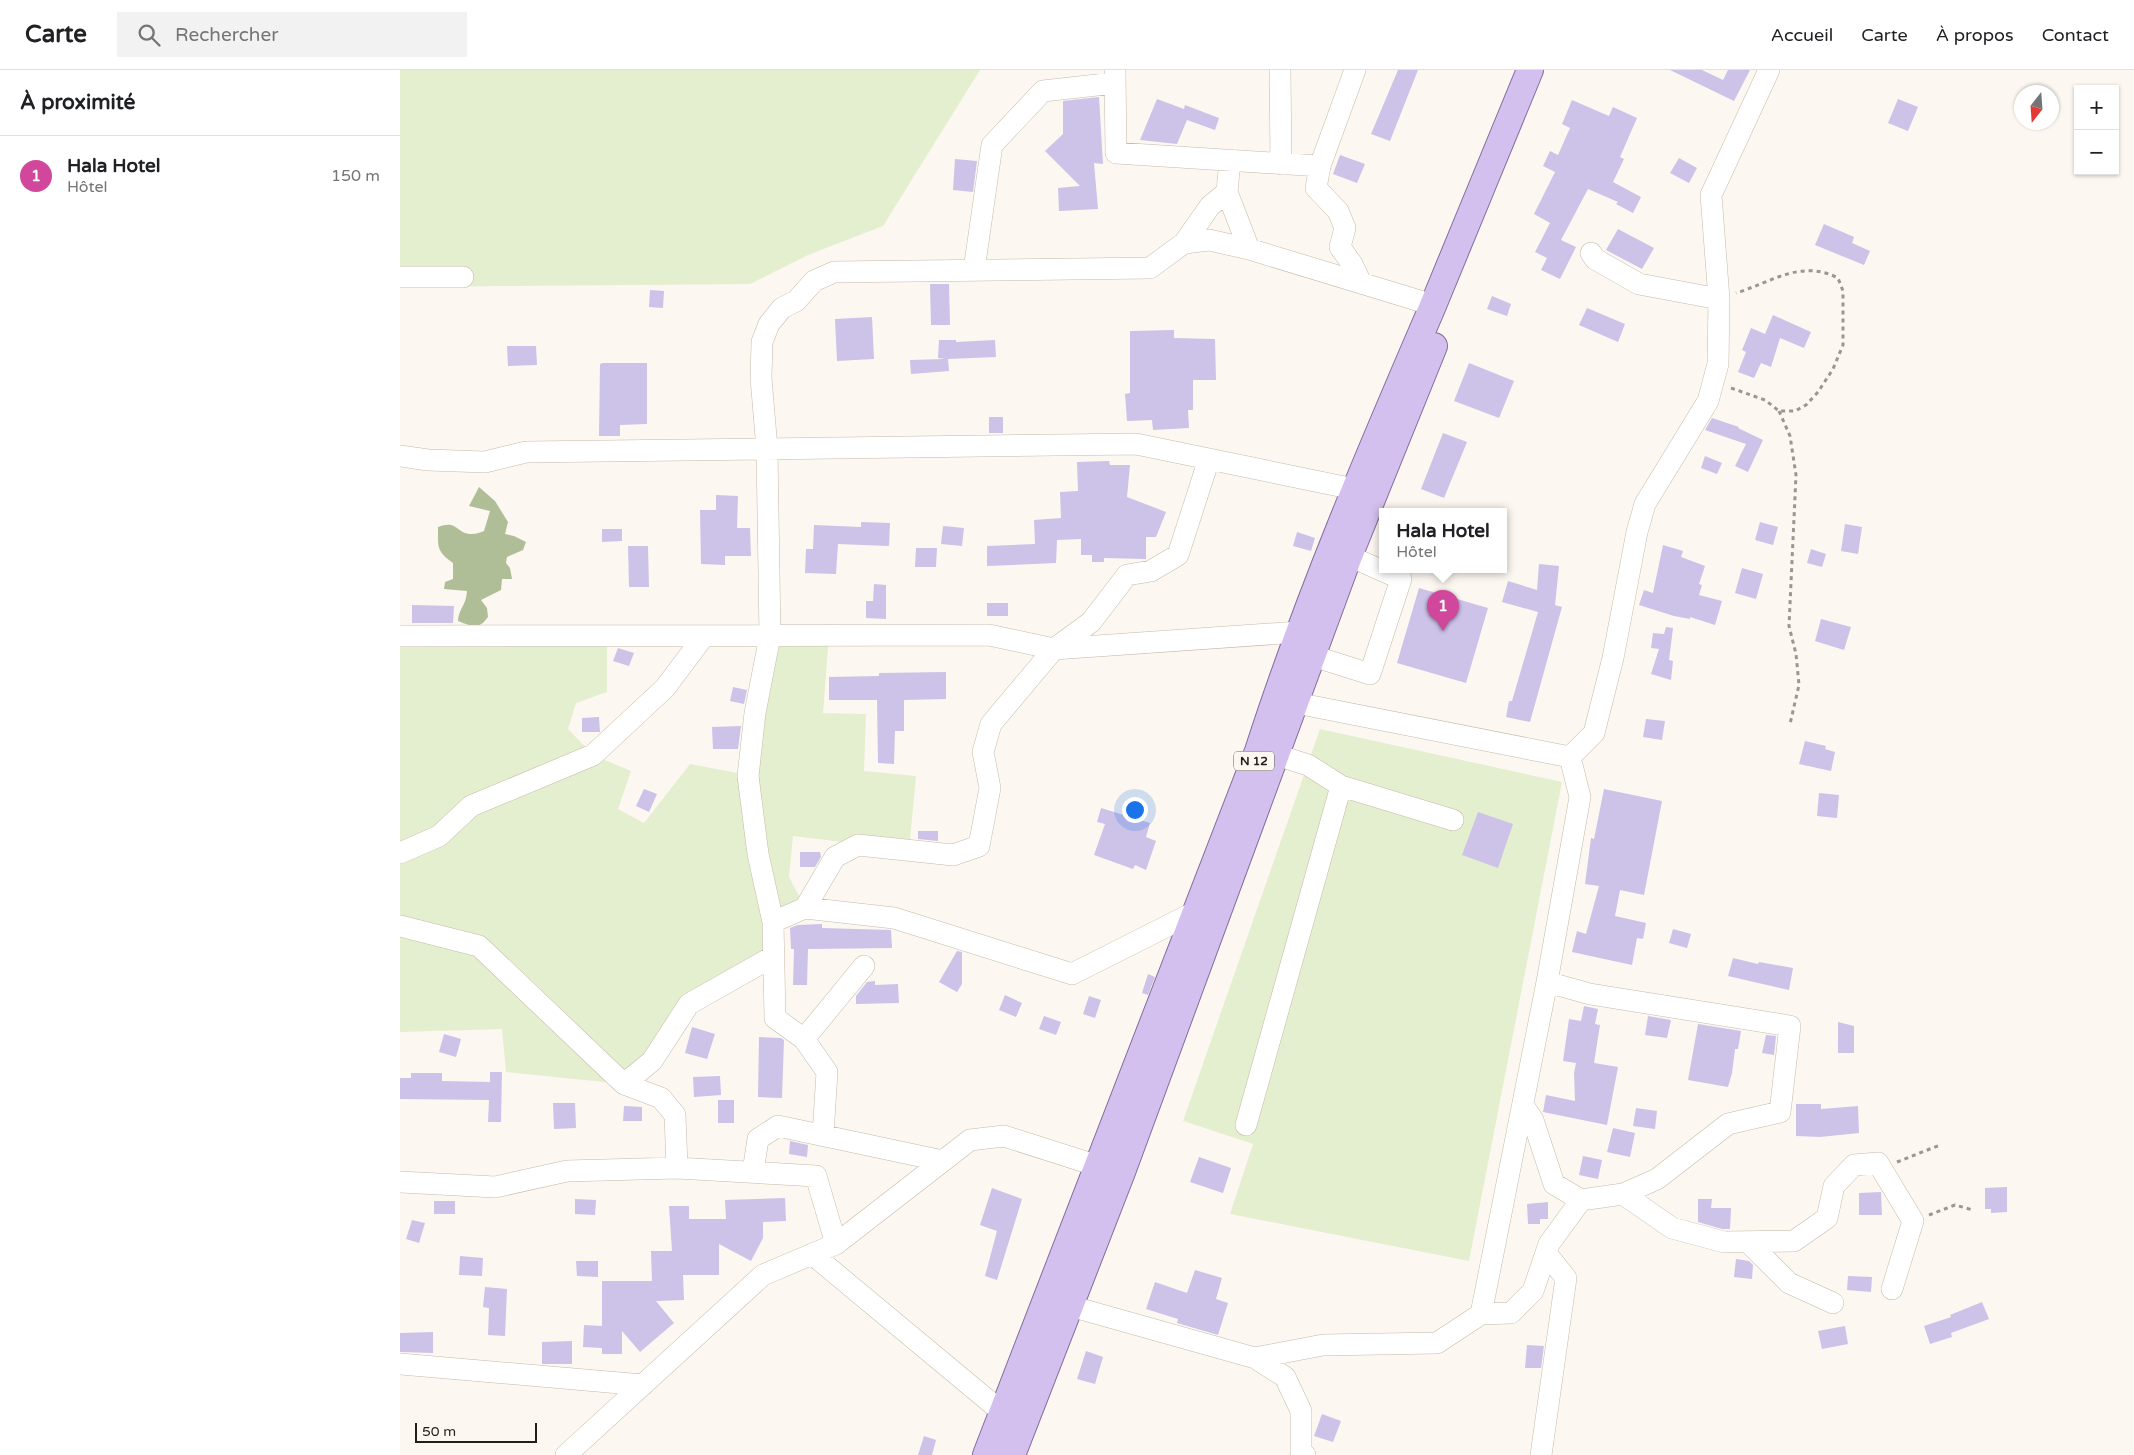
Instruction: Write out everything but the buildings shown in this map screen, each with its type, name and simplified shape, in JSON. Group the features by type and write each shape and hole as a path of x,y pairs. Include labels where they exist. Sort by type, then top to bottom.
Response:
{"main road":[{"name":"N 12","path":"986,1455 1195,912 1224,867 1277,754 1313,656 1311,631 1354,489 1433,305 1530,70"},
{"name":"N 12","path":"1012,1455 1122,1172 1224,867 1258,751 1311,631 1349,556 1548,70"}],"street":[{"path":"1280,70 1281,164"},
{"path":"1355,70 1320,166 1316,188 1338,211 1345,228 1340,248 1352,264 1361,283"},
{"path":"1570,757 1594,732 1613,658 1637,532 1645,504 1708,401 1718,364 1719,298 1711,195 1769,70"},
{"path":"974,270 992,145 1043,91 1115,76 1116,153 1320,166"},
{"path":"1230,160 1227,192 1249,249"},
{"path":"822,1135 828,1072 804,1039 774,1018 773,922 758,854 748,776 755,712 770,636 767,448 762,378 762,342 769,324 782,308 796,301 814,281 834,272 1150,268 1184,243 1210,206 1227,192"},
{"path":"1184,243 1209,240 1249,249 1433,305"},
{"path":"1591,253 1595,259 1639,284 1719,298"},
{"path":"400,277 463,277"},
{"path":"400,456 428,460 485,462 526,452 1136,444 1354,489"},
{"path":"805,908 834,857 858,845 953,855 979,846 990,788 983,752 991,724 1054,649 1091,622 1127,575 1151,571 1178,555 1209,459"},
{"path":"1349,556 1379,569"},
{"path":"1313,656 1370,674 1401,579 1387,573"},
{"path":"400,636 989,635 1054,649 1311,631"},
{"path":"400,853 439,836 471,806 593,755 665,688 704,636"},
{"path":"1296,703 1570,757"},
{"path":"1277,754 1308,764 1341,786 1453,820"},
{"path":"1481,1314 1547,982 1580,797 1570,757"},
{"path":"1246,1125 1341,786"},
{"path":"773,922 805,908 894,918 1072,974 1195,912"},
{"path":"400,926 480,946 624,1084 661,1098 675,1115 677,1168"},
{"path":"624,1084 652,1061 689,1004 774,956"},
{"path":"804,1039 864,966"},
{"path":"1523,1105 1533,1120 1554,1184 1580,1200 1623,1194 1657,1179 1728,1124 1780,1112 1790,1026 1590,994 1547,982"},
{"path":"753,1172 758,1139 778,1126 943,1160"},
{"path":"566,1455 763,1274 836,1244 970,1140 1004,1136 1098,1166"},
{"path":"1623,1194 1672,1228 1724,1242 1794,1241 1827,1218 1834,1186 1854,1165 1878,1163 1912,1221 1892,1289"},
{"path":"400,1182 495,1187 567,1171 677,1168 816,1176 836,1244"},
{"path":"1255,1358 1323,1345 1436,1343 1481,1314 1511,1313 1533,1291 1549,1244 1580,1200"},
{"path":"1748,1242 1789,1284 1833,1303"},
{"path":"1541,1455 1566,1278 1546,1253"},
{"path":"812,1254 1002,1412"},
{"path":"1070,1306 1255,1358 1286,1377 1301,1411 1302,1452 1305,1455"},
{"path":"400,1364 643,1385"}],"path":[{"path":"1719,298 1792,272 1826,272 1838,278 1843,291 1843,345 1833,369 1818,392 1806,405 1795,411 1780,411"},
{"path":"1712,384 1727,386 1765,400 1780,411 1790,436 1796,475 1789,626 1796,654 1798,685 1790,724"},
{"path":"1881,1168 1940,1145"},
{"path":"1912,1221 1955,1205 1973,1210"}],"green space":[{"path":"400,70 980,70 883,226 808,255 750,284 400,287"},
{"path":"479,487 495,501 508,522 505,534 526,542 523,550 507,557 506,563 510,568 512,579 502,579 501,590 481,600 487,608 488,617 478,626 474,626 458,621 467,591 444,589 445,582 453,579 453,563 443,555 439,548 438,527 449,525 472,534 484,531 490,511 469,506"},
{"path":"829,635 823,713 866,714 864,771 916,776 909,850 793,836 789,877 805,908 773,922 774,956 689,1004 624,1084 506,1072 502,1029 400,1032 400,636 607,636 607,692 576,703 568,729 593,755 631,771 618,809 644,823 690,764 748,775 770,636"},
{"path":"1320,729 1562,782 1469,1261 1230,1214 1253,1144 1183,1121"}],"place":[{"name":"Hala Hotel","path":"1443,631"}]}
